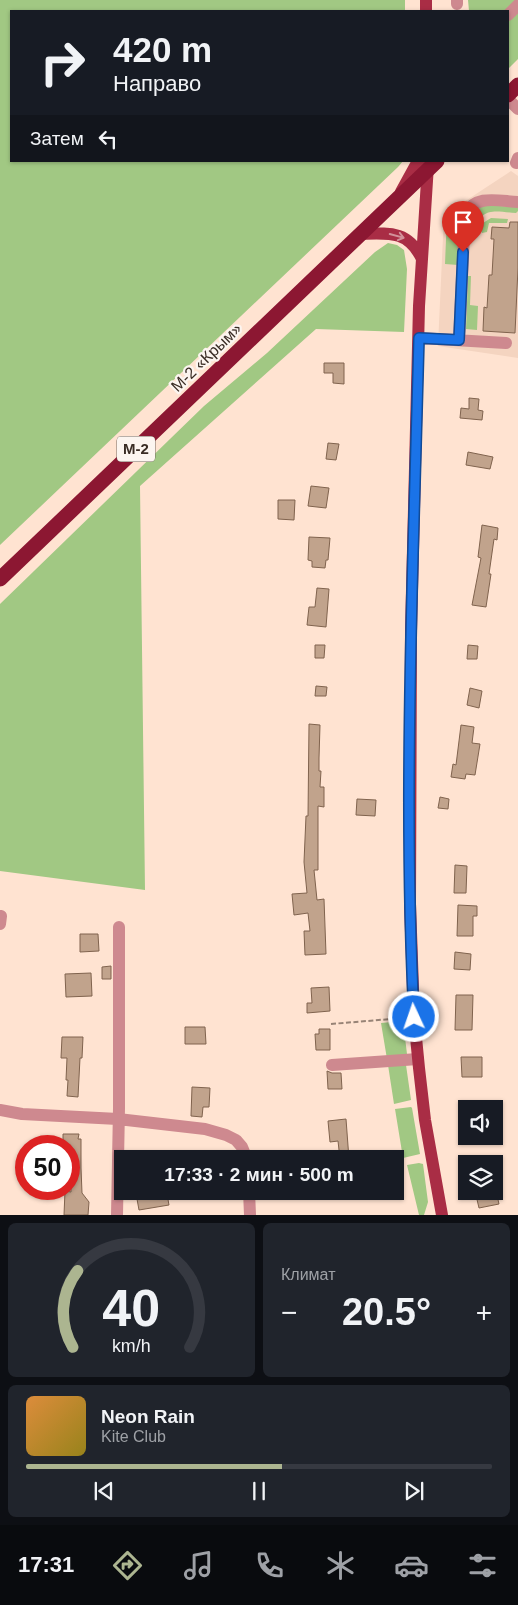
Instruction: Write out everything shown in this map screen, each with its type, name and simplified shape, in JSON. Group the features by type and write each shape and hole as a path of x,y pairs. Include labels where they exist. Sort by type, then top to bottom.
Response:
{"highway":[{"path":"509,94 518,85"},
{"name":"М-2 «Крым»","path":"0,579 396,200 428,163"}],"main road":[{"path":"428,163 419,306 411,631 410,904 414,1017 418,1059 425,1120 442,1215"},
{"path":"360,234 384,233 403,237 415,247 422,259"}],"street":[{"path":"509,15 518,5"},
{"path":"509,100 518,109"},
{"path":"459,340 465,214 470,206 480,200 518,202"},
{"path":"419,338 506,343"},
{"path":"117,1215 119,927"},
{"path":"332,1065 418,1059"},
{"path":"0,1110 22,1114 118,1119 194,1128 217,1132 236,1140 244,1150"},
{"path":"249,1200 250,1215"}],"path":[{"path":"331,1024 414,1017"}],"shaded area":[{"path":"511,171 518,176 518,358 438,346 444,215"}],"green space":[{"path":"0,0 405,0 405,10 10,10 10,162 402,162 0,545"},
{"path":"468,0 518,0 518,59 509,68 509,10 469,10"},
{"path":"477,205 518,207 518,211 516,213 489,212 481,218 473,231 466,230 467,217"},
{"path":"461,206 458,265 445,264 447,215"},
{"path":"491,218 508,219 507,223 489,223 487,232 482,233 483,223"},
{"path":"388,243 397,245 404,250 407,269 404,332 316,329 140,486 145,890 0,871 0,604 204,406 267,353 375,252"},
{"path":"468,276 471,276 470,305 478,306 477,330 466,329"},
{"path":"403,1021 407,1054 387,1059 381,1023"},
{"path":"388,1065 406,1065 411,1100 394,1104"},
{"path":"412,1108 420,1154 404,1158 395,1109"},
{"path":"423,1164 428,1202 424,1215 419,1215 407,1165"}],"building":[{"path":"510,222 518,222 515,333 483,331 484,307 487,308 489,275 492,275 494,239 491,239 492,227 509,228"},
{"path":"324,363 344,363 344,384 333,383 333,373 324,373"},
{"path":"469,398 479,399 478,410 483,411 482,420 460,418 461,408 469,409"},
{"path":"328,443 339,444 336,460 326,459"},
{"path":"468,452 493,457 490,469 466,465"},
{"path":"311,486 329,488 326,508 308,506"},
{"path":"278,500 295,500 294,520 278,519"},
{"path":"482,525 498,528 497,540 494,539 486,607 472,605 481,558 478,557"},
{"path":"309,537 330,538 328,560 326,560 325,568 312,567 312,561 308,560"},
{"path":"317,588 329,589 326,627 307,625 309,607 315,607"},
{"path":"315,645 325,645 324,658 315,658"},
{"path":"468,645 478,646 477,659 467,659"},
{"path":"316,686 327,687 326,696 315,696"},
{"path":"470,688 482,691 479,708 467,705"},
{"path":"309,724 320,725 319,771 321,771 320,787 324,787 324,807 318,806 318,870 314,870 317,900 324,899 326,954 305,955 304,931 310,931 308,913 294,915 292,894 307,893 304,862 306,816 308,816"},
{"path":"461,725 474,727 472,743 480,744 475,775 466,774 465,779 451,777 453,764 456,765"},
{"path":"440,797 449,799 448,809 438,808"},
{"path":"357,799 376,800 375,816 356,815"},
{"path":"455,865 467,866 466,893 454,893"},
{"path":"458,905 477,906 477,916 473,916 473,936 457,936"},
{"path":"80,934 98,934 99,951 80,952"},
{"path":"455,952 471,954 470,970 454,969"},
{"path":"111,966 111,979 102,979 102,967"},
{"path":"91,973 92,996 66,997 65,974"},
{"path":"329,987 330,1011 307,1013 307,1003 312,1003 311,988"},
{"path":"456,995 473,995 472,1030 455,1030"},
{"path":"185,1027 205,1027 206,1044 185,1044"},
{"path":"319,1029 330,1029 330,1050 316,1050 315,1034 319,1034"},
{"path":"62,1037 83,1037 78,1097 67,1096 67,1058 61,1058"},
{"path":"461,1057 482,1057 482,1077 462,1077"},
{"path":"327,1071 341,1073 342,1089 328,1089"},
{"path":"192,1087 210,1088 209,1107 203,1107 202,1117 191,1116"},
{"path":"346,1119 348,1150 339,1150 338,1141 330,1142 328,1121"},
{"path":"63,1134 79,1134 79,1135"},
{"path":"81,1139 82,1193 89,1202 88,1215 64,1215 65,1200 80,1200"},
{"path":"137,1200 168,1200 169,1205 139,1210"},
{"path":"477,1200 498,1200 499,1204 479,1208"}],"route":[{"path":"414,1017 409,791 411,631 419,338 459,340 463,252"}]}
